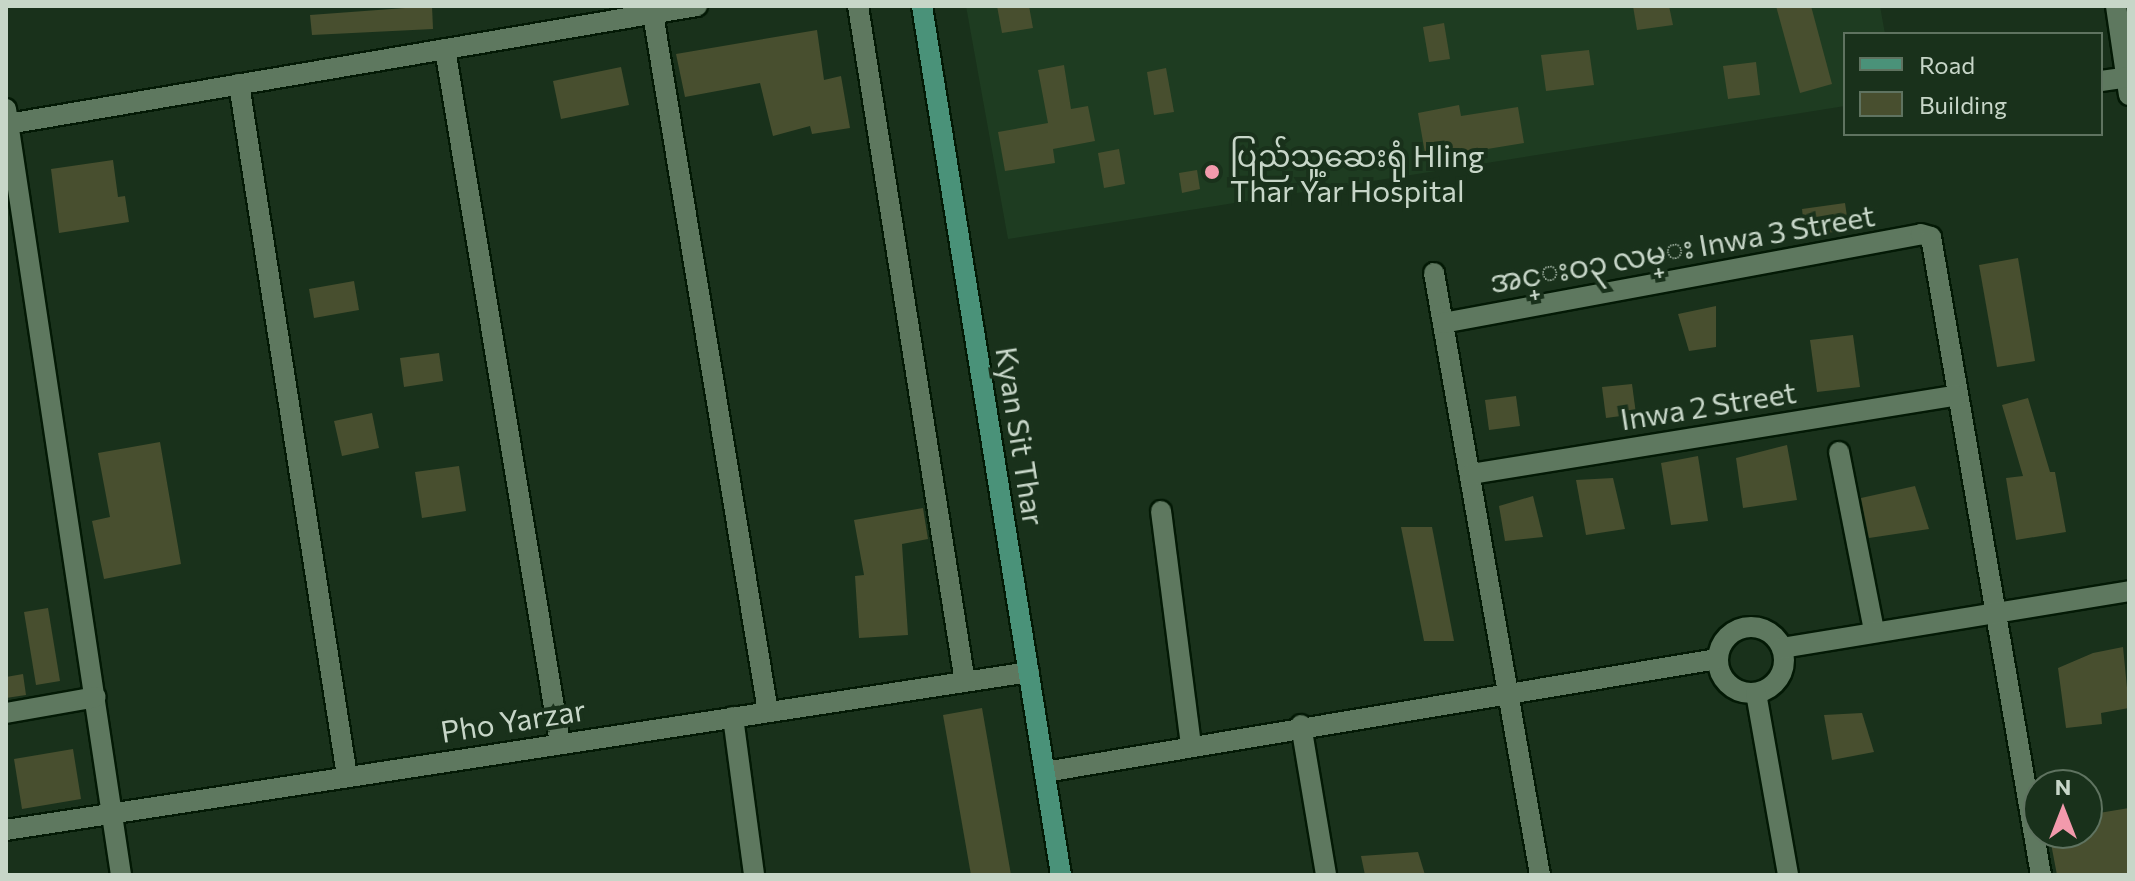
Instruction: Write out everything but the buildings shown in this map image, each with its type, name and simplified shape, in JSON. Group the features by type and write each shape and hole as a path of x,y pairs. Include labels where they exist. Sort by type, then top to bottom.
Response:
{"main road":[{"name":"Kyan Sit Thar","path":"922,6 1061,875"}],"street":[{"path":"121,875 114,811 7,117 239,84 697,6"},
{"path":"858,6 965,682"},
{"path":"2103,81 2128,83 2116,6"},
{"path":"653,14 768,712"},
{"path":"445,49 560,743"},
{"path":"239,84 347,776"},
{"name":"အင္းဝ၃ လမ္း Inwa 3 Street","path":"1443,323 1921,234 1931,237 1955,396"},
{"path":"1434,273 1540,875"},
{"path":"1955,396 1997,611 2041,875"},
{"name":"Inwa 2 Street","path":"1471,474 1955,396"},
{"path":"1839,452 1874,631"},
{"path":"1161,511 1191,745"},
{"path":"1782,648 2129,591"},
{"path":"1746,627 1767,631 1782,648 1782,673 1767,690 1744,693 1724,681 1717,659 1725,638 1746,627"},
{"path":"1045,772 1301,725 1717,659"},
{"name":"Pho Yarzar","path":"6,830 1029,672"},
{"path":"1756,693 1788,875"},
{"path":"6,713 96,697"},
{"path":"733,717 754,875"},
{"path":"1301,725 1326,875"}],"shaded area":[{"name":"ပြည်သူ့ဆေးရုံ Hling Thar Yar Hospital","path":"966,6 1880,6 1885,32 1843,32 1843,106 1008,239"}],"place":[{"name":"ပြည်သူ့ဆေးရုံ Hling Thar Yar Hospital","path":"1212,172"}]}
